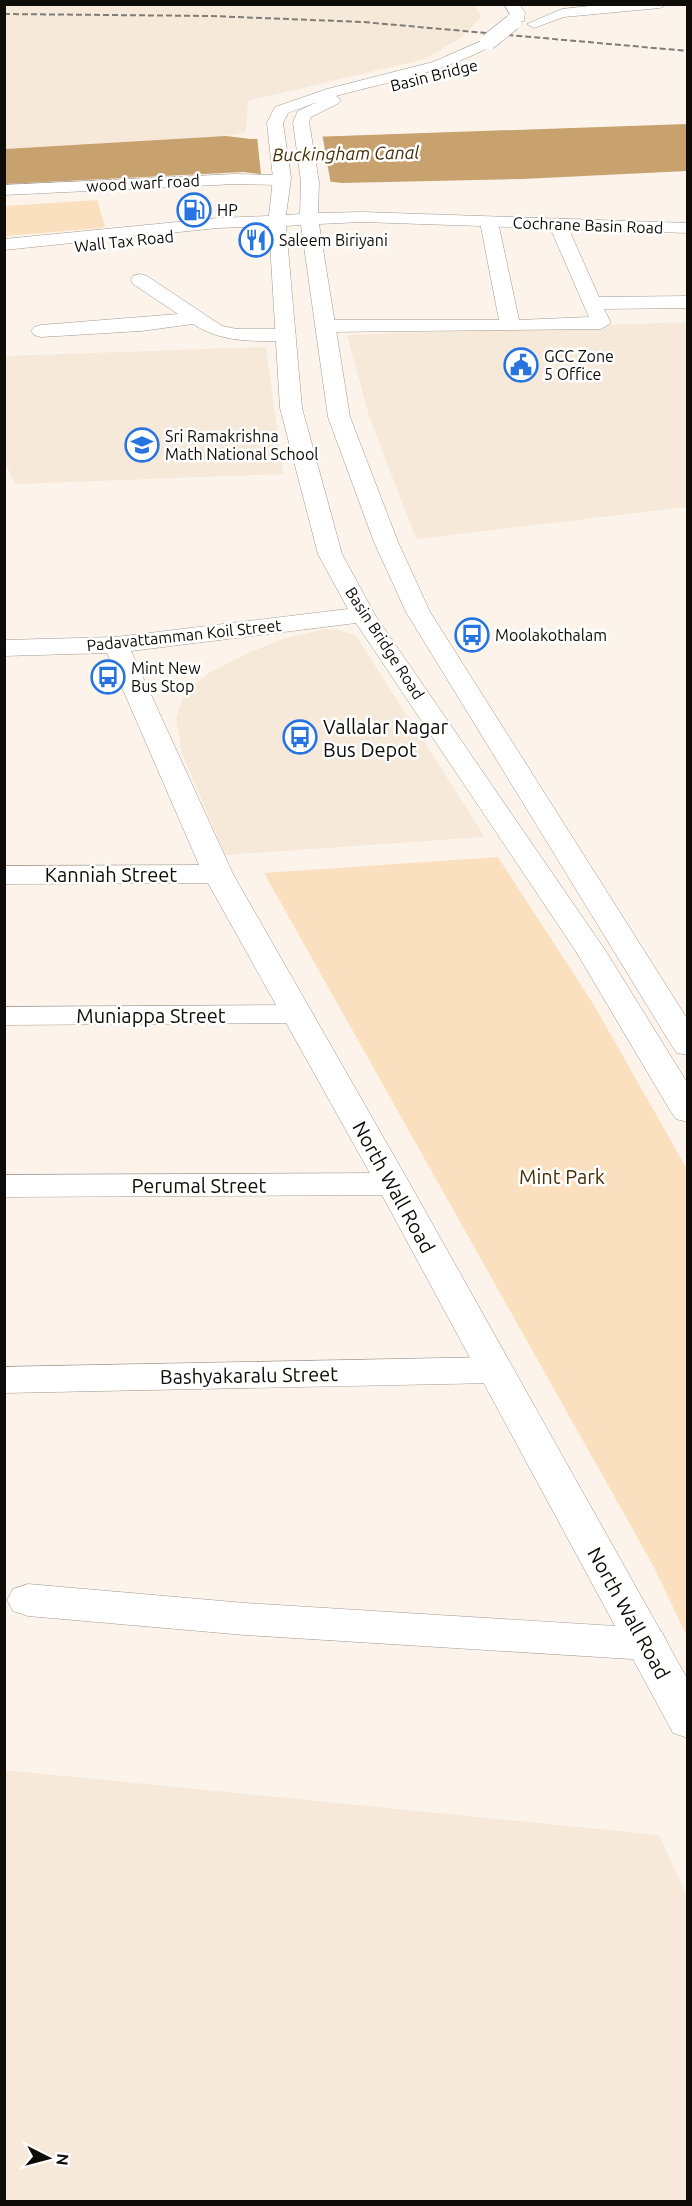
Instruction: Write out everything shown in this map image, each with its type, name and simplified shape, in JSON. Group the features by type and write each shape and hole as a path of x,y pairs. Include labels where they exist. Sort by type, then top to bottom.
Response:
{"main road":[{"path":"511,4 518,12 516,20"},
{"name":"Basin Bridge","path":"282,179 275,123 281,110 307,98 436,67 464,58 516,20 550,5 572,4"},
{"path":"521,37 534,24 562,13 660,4"},
{"name":"Basin Bridge","path":"337,406 310,223 310,182 301,122 304,114 324,102 485,62"},
{"name":"wood warf road","path":"4,190 236,179 282,179"},
{"name":"Basin Bridge Road","path":"282,179 278,224 291,408 330,554 363,615 590,950 687,1112"},
{"name":"Cochrane Basin Road","path":"278,224 434,221 557,223 687,230"},
{"path":"489,222 510,326"},
{"path":"326,326 510,326 601,323 557,223"},
{"name":"Wall Tax Road","path":"4,244 278,224"},
{"name":"Wall Tax Road","path":"4,253 278,224"},
{"path":"140,280 215,330 237,335 286,335"},
{"path":"591,303 687,302"},
{"path":"41,331 141,325 195,318"},
{"path":"291,408 337,406 339,417 386,542 418,612 687,1046"},
{"name":"Padavattamman Koil Street","path":"4,648 116,645 363,615"},
{"name":"North Wall Road","path":"116,645 218,874 393,1184 647,1644 687,1721"},
{"name":"Kanniah Street","path":"4,875 218,874"},
{"name":"Muniappa Street","path":"4,1016 297,1014"},
{"name":"Perumal Street","path":"4,1185 393,1184"},
{"name":"Bashyakaralu Street","path":"4,1380 494,1370"},
{"path":"28,1600 245,1619 647,1644"}],"shaded area":[{"path":"472,4 482,16 462,37 425,59 248,101 246,132 226,136 5,149 5,5"},
{"path":"687,322 687,507 416,539 369,416 347,335"},
{"path":"266,347 283,474 15,484 5,462 5,356"},
{"name":"Vallalar Nagar Bus Depot","path":"325,629 340,630 356,636 485,837 225,855 182,753 176,720 184,693 209,673 250,652 286,638"},
{"path":"4,1770 659,1835 687,1896 687,2201 5,2201"}],"green space":[{"path":"97,200 105,226 101,228 5,236 5,206"},
{"name":"Mint Park","path":"498,857 594,1005 687,1169 687,1637 654,1567 264,873"}],"water":[{"name":"Buckingham Canal","path":"687,124 687,171 522,179 342,183 243,172 5,184 5,149 226,136 251,139"}],"pier":[{"path":"322,133 331,185 261,175 257,136"}],"railway":[{"path":"127,4 211,4"},
{"path":"4,14 211,16 363,22 688,51"}],"place":[{"name":"HP","path":"194,210"},
{"name":"Saleem Biriyani","path":"256,240"},
{"name":"GCC Zone 5 Office","path":"521,365"},
{"name":"Sri Ramakrishna Math National School","path":"142,445"},
{"name":"Moolakothalam","path":"472,635"},
{"name":"Mint New Bus Stop","path":"108,677"},
{"name":"Vallalar Nagar Bus Depot","path":"300,737"}]}
